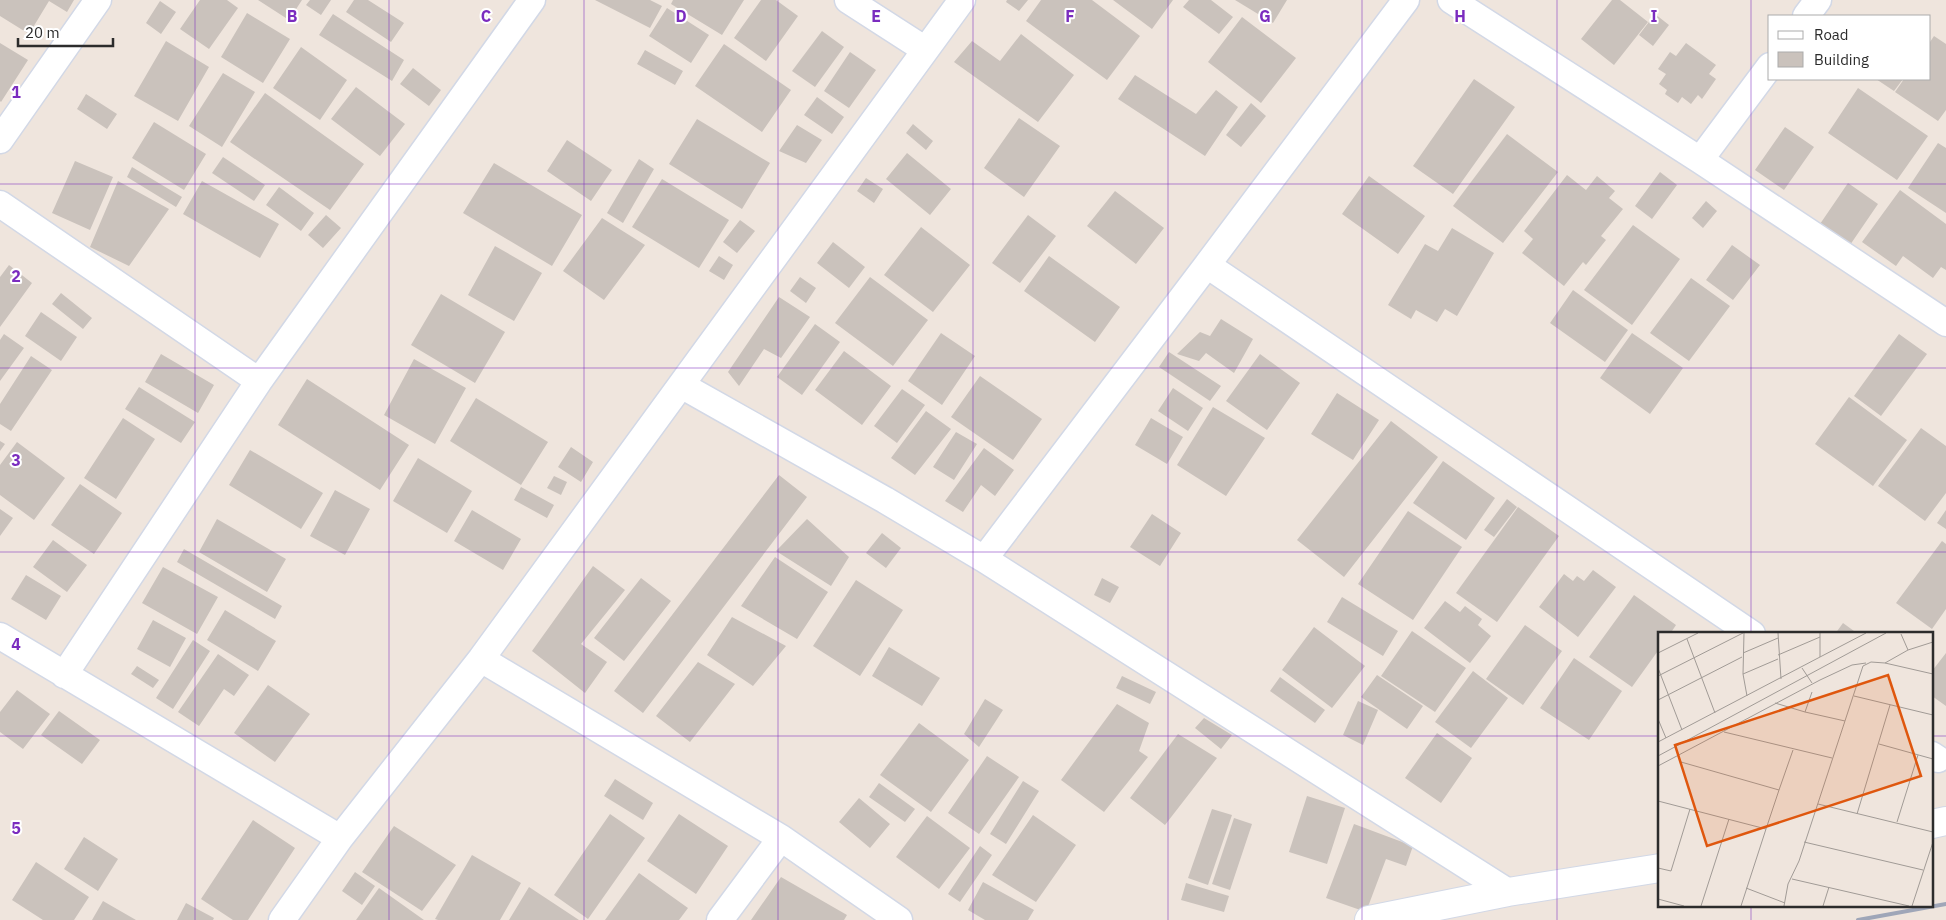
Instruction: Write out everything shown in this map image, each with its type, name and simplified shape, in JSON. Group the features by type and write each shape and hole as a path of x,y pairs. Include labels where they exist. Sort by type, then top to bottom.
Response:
{"main road":[{"path":"1369,920 1508,892 1658,868"}],"street":[{"path":"0,140 98,0"},
{"path":"64,675 259,381 532,0"},
{"path":"848,0 924,49"},
{"path":"282,920 340,838 481,659 924,49 962,0"},
{"path":"984,560 1406,0"},
{"path":"1451,0 1700,160 1946,323"},
{"path":"1807,15 1818,0"},
{"path":"1700,160 1768,69"},
{"path":"0,204 259,381"},
{"path":"1207,265 1749,632"},
{"path":"681,384 885,500 984,560 1508,892"},
{"path":"0,636 340,838"},
{"path":"481,659 781,838 899,920"},
{"path":"720,920 781,838"}],"building":[{"path":"0,0 74,0 67,12 49,1 29,34 0,16"},
{"path":"200,0 227,0 238,8 209,49 180,29"},
{"path":"258,0 302,0 289,20"},
{"path":"310,0 331,0 321,15 306,5"},
{"path":"354,0 368,0 404,23 391,42 346,12"},
{"path":"595,0 650,0 662,6 650,28"},
{"path":"673,0 744,0 722,35 671,4"},
{"path":"761,0 776,0 798,16 766,61 734,38"},
{"path":"1007,0 1028,0 1019,11 1006,2"},
{"path":"1041,0 1092,0 1140,36 1107,80 1026,21"},
{"path":"1113,0 1173,0 1152,29"},
{"path":"1189,0 1211,0 1233,17 1219,34 1183,7"},
{"path":"1235,0 1287,0 1273,23"},
{"path":"1612,0 1620,0 1648,22 1614,65 1581,39"},
{"path":"160,1 176,12 161,34 146,23"},
{"path":"667,8 709,35 691,63 649,36"},
{"path":"247,13 290,39 263,83 221,57"},
{"path":"333,14 404,60 392,81 319,35"},
{"path":"1655,14 1669,25 1653,46 1639,35"},
{"path":"1242,17 1296,58 1261,103 1208,62"},
{"path":"822,31 844,47 815,87 792,71"},
{"path":"1021,34 1074,75 1038,122 954,62 972,41 1000,61"},
{"path":"1934,36 1946,44 1946,110 1938,121 1895,92 1903,80 1931,80 1931,40"},
{"path":"166,41 209,67 178,121 134,96"},
{"path":"0,43 28,60 1,102 0,101"},
{"path":"1686,43 1716,65 1709,74 1716,79 1702,99 1698,95 1691,104 1682,97 1678,103 1665,94 1667,90 1659,84 1666,74 1658,69 1670,52 1676,56"},
{"path":"724,44 791,90 762,132 695,86"},
{"path":"301,47 347,80 320,120 273,88"},
{"path":"645,50 683,71 675,85 637,64"},
{"path":"850,52 876,70 849,108 824,91"},
{"path":"413,68 441,90 429,106 400,84"},
{"path":"223,73 255,92 222,147 189,126"},
{"path":"1135,75 1196,114 1216,90 1238,107 1205,156 1118,99"},
{"path":"1474,79 1515,107 1453,194 1413,166"},
{"path":"1878,80 1902,80 1894,91"},
{"path":"356,87 405,124 380,156 331,119"},
{"path":"1858,88 1928,136 1897,180 1828,133"},
{"path":"265,93 364,164 330,210 230,142"},
{"path":"86,94 117,114 107,129 77,109"},
{"path":"817,97 844,117 832,134 804,115"},
{"path":"1251,103 1266,116 1241,147 1226,135"},
{"path":"1019,118 1060,146 1024,197 984,168"},
{"path":"697,119 770,163 742,209 669,164"},
{"path":"154,122 206,154 184,190 132,158"},
{"path":"913,124 933,141 926,150 906,133"},
{"path":"797,125 822,140 806,163 779,151"},
{"path":"1785,127 1814,147 1784,190 1755,170"},
{"path":"1507,134 1558,172 1503,243 1453,206"},
{"path":"567,140 612,170 591,201 547,171"},
{"path":"1938,143 1946,148 1946,213 1908,188"},
{"path":"907,153 951,189 930,215 886,179"},
{"path":"223,157 265,185 254,201 212,173"},
{"path":"639,159 654,169 623,223 607,213"},
{"path":"75,161 113,177 90,230 52,213"},
{"path":"494,163 582,215 552,266 463,213"},
{"path":"132,167 182,197 176,207 127,177"},
{"path":"1660,172 1677,185 1652,219 1635,206"},
{"path":"1567,175 1586,190 1597,176 1615,191 1609,198 1623,209 1601,236 1606,240 1586,265 1583,262 1564,286 1522,253 1533,239 1524,231"},
{"path":"1369,176 1425,216 1398,254 1342,214"},
{"path":"866,178 883,189 874,203 857,191"},
{"path":"662,179 729,220 699,268 632,227"},
{"path":"118,181 169,209 129,266 90,247"},
{"path":"202,181 279,224 260,258 183,214"},
{"path":"1848,183 1878,204 1850,245 1820,224"},
{"path":"279,187 314,213 301,231 266,205"},
{"path":"1900,190 1946,224 1946,270 1941,267 1933,278 1903,256 1896,266 1862,242"},
{"path":"1115,191 1164,228 1136,264 1087,226"},
{"path":"1706,201 1717,211 1703,228 1692,218"},
{"path":"326,215 341,228 323,248 308,235"},
{"path":"1028,215 1056,236 1020,283 992,263"},
{"path":"602,218 645,245 604,300 563,271"},
{"path":"740,220 755,231 737,253 723,242"},
{"path":"1633,225 1680,259 1632,325 1584,290"},
{"path":"921,227 970,265 933,312 884,275"},
{"path":"1452,228 1494,253 1457,316 1445,309 1437,322 1416,310 1411,319 1388,305 1425,244 1438,251"},
{"path":"833,242 865,267 849,288 817,263"},
{"path":"1732,245 1760,265 1733,300 1706,280"},
{"path":"495,246 542,273 514,321 468,295"},
{"path":"719,256 733,265 724,280 709,271"},
{"path":"1049,256 1120,307 1095,342 1024,291"},
{"path":"9,265 32,283 0,327 0,277"},
{"path":"800,277 816,288 806,303 790,291"},
{"path":"870,277 928,320 893,366 835,323"},
{"path":"1691,278 1730,306 1689,361 1650,333"},
{"path":"1573,290 1628,330 1605,362 1550,323"},
{"path":"61,293 92,318 83,329 52,304"},
{"path":"441,294 505,332 475,383 411,345"},
{"path":"779,297 810,317 781,358 764,349 739,386 728,372"},
{"path":"41,312 77,337 61,361 25,336"},
{"path":"1221,319 1253,339 1234,373 1206,353 1199,361 1177,354 1200,332 1210,336"},
{"path":"815,324 840,342 802,395 777,377"},
{"path":"941,333 975,356 942,405 908,381"},
{"path":"1632,333 1683,368 1650,414 1600,378"},
{"path":"4,334 24,348 0,381 0,340"},
{"path":"1899,334 1927,354 1881,416 1854,396"},
{"path":"844,351 891,386 862,425 815,390"},
{"path":"1169,352 1221,386 1210,401 1159,367"},
{"path":"161,354 214,385 198,413 145,382"},
{"path":"1260,354 1300,383 1267,430 1226,401"},
{"path":"31,356 52,370 11,431 0,424 0,404"},
{"path":"414,359 466,388 435,444 384,415"},
{"path":"980,376 1042,419 1013,460 951,417"},
{"path":"307,379 409,445 380,490 278,425"},
{"path":"139,387 195,422 181,443 125,409"},
{"path":"1173,388 1203,408 1188,431 1158,411"},
{"path":"902,389 925,405 897,443 874,426"},
{"path":"1337,393 1379,420 1353,460 1311,434"},
{"path":"1849,397 1907,440 1873,486 1815,444"},
{"path":"476,398 548,442 521,485 450,441"},
{"path":"1213,407 1265,438 1226,496 1177,465"},
{"path":"926,411 951,429 915,475 891,458"},
{"path":"123,418 155,439 116,499 84,478"},
{"path":"1151,418 1183,437 1167,464 1135,445"},
{"path":"1391,421 1438,457 1344,577 1297,540"},
{"path":"1921,428 1946,446 1946,493 1925,521 1878,486"},
{"path":"956,432 977,444 954,480 933,467"},
{"path":"0,441 5,444 0,451"},
{"path":"17,442 65,478 34,520 0,495 0,465"},
{"path":"571,447 593,462 581,482 558,467"},
{"path":"984,448 1014,470 995,496 981,485 963,512 945,501"},
{"path":"250,450 323,493 301,529 229,485"},
{"path":"418,458 472,491 447,533 393,501"},
{"path":"1443,461 1495,498 1466,540 1413,503"},
{"path":"779,475 807,497 643,713 614,691"},
{"path":"554,476 567,482 561,495 547,488"},
{"path":"80,484 122,513 94,554 51,525"},
{"path":"521,487 554,505 547,518 514,500"},
{"path":"335,490 370,509 345,555 310,536"},
{"path":"1507,499 1517,507 1494,537 1484,530"},
{"path":"1518,507 1559,536 1497,622 1456,593"},
{"path":"0,509 13,518 0,536"},
{"path":"472,510 521,539 503,570 454,541"},
{"path":"1946,510 1946,529 1937,523"},
{"path":"1408,511 1462,547 1413,620 1358,584"},
{"path":"1152,514 1181,533 1160,566 1130,547"},
{"path":"217,519 286,559 267,592 199,552"},
{"path":"807,519 849,557 831,586 776,551"},
{"path":"882,533 901,548 886,568 866,553"},
{"path":"53,540 87,565 67,592 33,567"},
{"path":"1942,541 1946,544 1946,609 1932,629 1896,603"},
{"path":"184,549 282,606 275,619 177,562"},
{"path":"775,557 828,592 797,639 741,606"},
{"path":"593,566 625,590 581,644 607,662 585,693 532,651"},
{"path":"163,567 218,597 197,634 142,603"},
{"path":"1593,570 1616,587 1578,637 1539,607 1564,574 1573,581 1577,576 1584,581"},
{"path":"26,575 61,596 46,620 11,599"},
{"path":"641,578 671,601 624,661 594,638"},
{"path":"1102,578 1119,587 1110,603 1094,595"},
{"path":"856,580 903,610 860,676 813,646"},
{"path":"1634,595 1676,625 1671,632 1658,632 1658,651 1632,687 1589,657"},
{"path":"1342,597 1398,631 1383,656 1327,622"},
{"path":"1445,601 1460,612 1465,606 1482,619 1478,625 1491,636 1470,663 1424,628"},
{"path":"225,610 276,641 258,671 207,640"},
{"path":"732,617 786,646 753,686 707,655"},
{"path":"153,620 186,638 170,667 137,649"},
{"path":"1843,623 1854,631 1853,632 1836,632"},
{"path":"1525,625 1562,651 1523,705 1486,679"},
{"path":"1314,627 1365,666 1332,708 1282,670"},
{"path":"1412,631 1466,668 1435,712 1381,676"},
{"path":"193,640 210,651 173,709 156,698"},
{"path":"889,647 940,678 922,706 872,676"},
{"path":"1946,653 1946,706 1934,697 1934,668"},
{"path":"218,654 249,675 234,696 224,689 199,726 178,712"},
{"path":"1574,658 1622,691 1589,740 1540,708"},
{"path":"698,662 735,684 690,742 656,716"},
{"path":"137,666 159,680 153,688 131,674"},
{"path":"1473,671 1508,698 1471,748 1435,722"},
{"path":"1377,675 1423,706 1407,729 1361,697"},
{"path":"1122,676 1156,692 1150,704 1116,688"},
{"path":"1280,677 1325,710 1315,723 1270,691"},
{"path":"268,685 310,714 275,762 234,733"},
{"path":"17,690 50,714 23,749 0,732 0,712"},
{"path":"985,699 1003,710 979,747 964,734"},
{"path":"1358,701 1378,710 1363,745 1343,735"},
{"path":"1117,704 1149,723 1139,751 1148,757 1104,812 1061,780"},
{"path":"59,711 100,740 82,764 41,735"},
{"path":"1204,718 1232,735 1221,749 1195,728"},
{"path":"919,723 969,760 931,812 880,775"},
{"path":"1437,733 1472,758 1441,803 1405,778"},
{"path":"1178,734 1217,758 1165,825 1130,798"},
{"path":"987,756 1019,777 979,834 948,813"},
{"path":"615,779 653,803 643,820 604,796"},
{"path":"1023,781 1039,791 1006,844 990,834"},
{"path":"879,783 915,809 905,822 869,797"},
{"path":"1307,796 1345,808 1327,864 1289,852"},
{"path":"859,798 890,824 870,848 839,822"},
{"path":"1212,809 1232,815 1208,885 1188,878"},
{"path":"610,814 645,838 588,919 554,895"},
{"path":"679,814 728,846 696,894 647,861"},
{"path":"1033,815 1076,845 1036,902 992,875"},
{"path":"927,816 970,848 939,889 896,857"},
{"path":"1234,818 1252,824 1230,890 1212,884"},
{"path":"253,820 295,848 248,920 233,920 201,899"},
{"path":"1354,824 1413,846 1406,866 1386,859 1366,912 1326,898"},
{"path":"394,826 456,865 422,911 362,872"},
{"path":"84,837 118,859 98,891 64,869"},
{"path":"980,846 992,855 960,902 948,894"},
{"path":"472,855 521,883 500,920 435,919"},
{"path":"36,862 89,897 74,920 43,920 12,900"},
{"path":"355,872 375,886 362,905 342,891"},
{"path":"639,873 688,908 679,920 605,920"},
{"path":"781,877 847,915 844,920 751,920"},
{"path":"983,882 1034,910 1028,920 985,920 968,910"},
{"path":"1186,883 1229,896 1224,912 1181,900"},
{"path":"529,887 579,920 509,920"},
{"path":"379,888 424,920 356,920"},
{"path":"103,901 136,920 92,920"},
{"path":"186,903 214,918 213,920 177,920"}],"railway":[{"path":"1934,906 1946,904"},
{"path":"1858,920 1924,908"}]}
